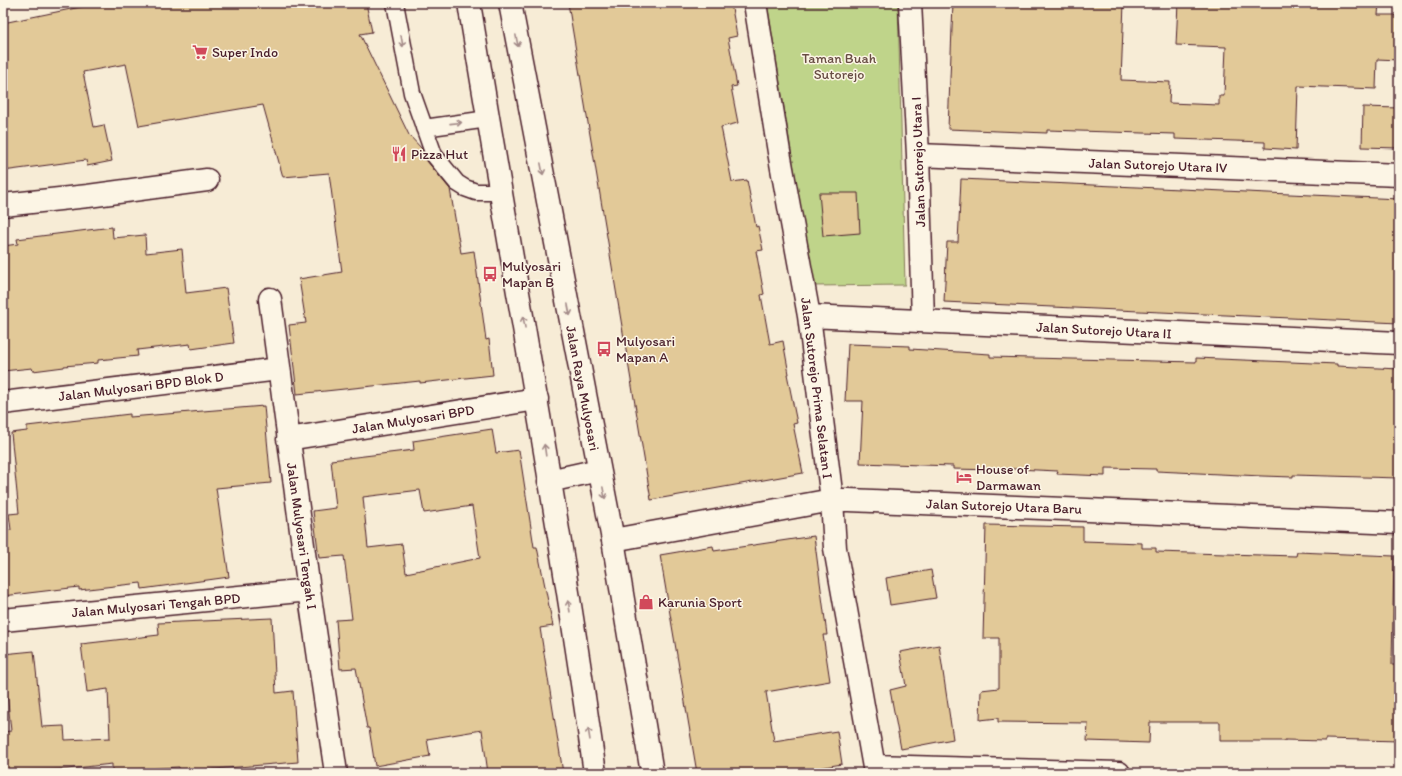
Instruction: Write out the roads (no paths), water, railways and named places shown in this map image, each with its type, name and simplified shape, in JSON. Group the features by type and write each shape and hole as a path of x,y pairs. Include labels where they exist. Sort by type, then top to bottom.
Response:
{"street":[{"path":"470,3 488,119 537,399 595,773"},
{"name":"Jalan Raya Mulyosari","path":"510,3 613,540 652,773"},
{"name":"Jalan Sutorejo Prima Selatan I","path":"755,3 779,152 809,316 832,500 835,548 874,770"},
{"name":"Jalan Sutorejo Utara I","path":"910,3 918,155 923,321"},
{"name":"Jalan Sutorejo Utara IV","path":"918,155 1399,175"},
{"path":"3,205 88,196 207,180"},
{"name":"Jalan Mulyosari Tengah I","path":"270,299 309,590 336,773"},
{"name":"Jalan Sutorejo Utara II","path":"809,316 1399,343"},
{"name":"Jalan Mulyosari BPD Blok D","path":"3,403 279,369"},
{"name":"Jalan Mulyosari BPD","path":"288,439 537,399"},
{"path":"549,481 599,470"},
{"name":"Jalan Sutorejo Utara Baru","path":"613,540 832,500 1399,523"},
{"name":"Jalan Mulyosari Tengah BPD","path":"3,620 309,590"},
{"path":"874,770 1119,773"}],"lane":[{"path":"395,3 412,93 434,155 457,183 465,188 476,192 501,192"},
{"path":"424,128 488,119"}],"place":[{"name":"Super Indo","path":"200,52"},
{"name":"Pizza Hut","path":"399,154"},
{"name":"Mulyosari Mapan B","path":"490,274"},
{"name":"Mulyosari Mapan A","path":"604,349"},
{"name":"House of Darmawan","path":"964,477"},
{"name":"Karunia Sport","path":"646,602"}],"park label":[{"name":"Taman Buah Sutorejo","path":"839,66"}]}
